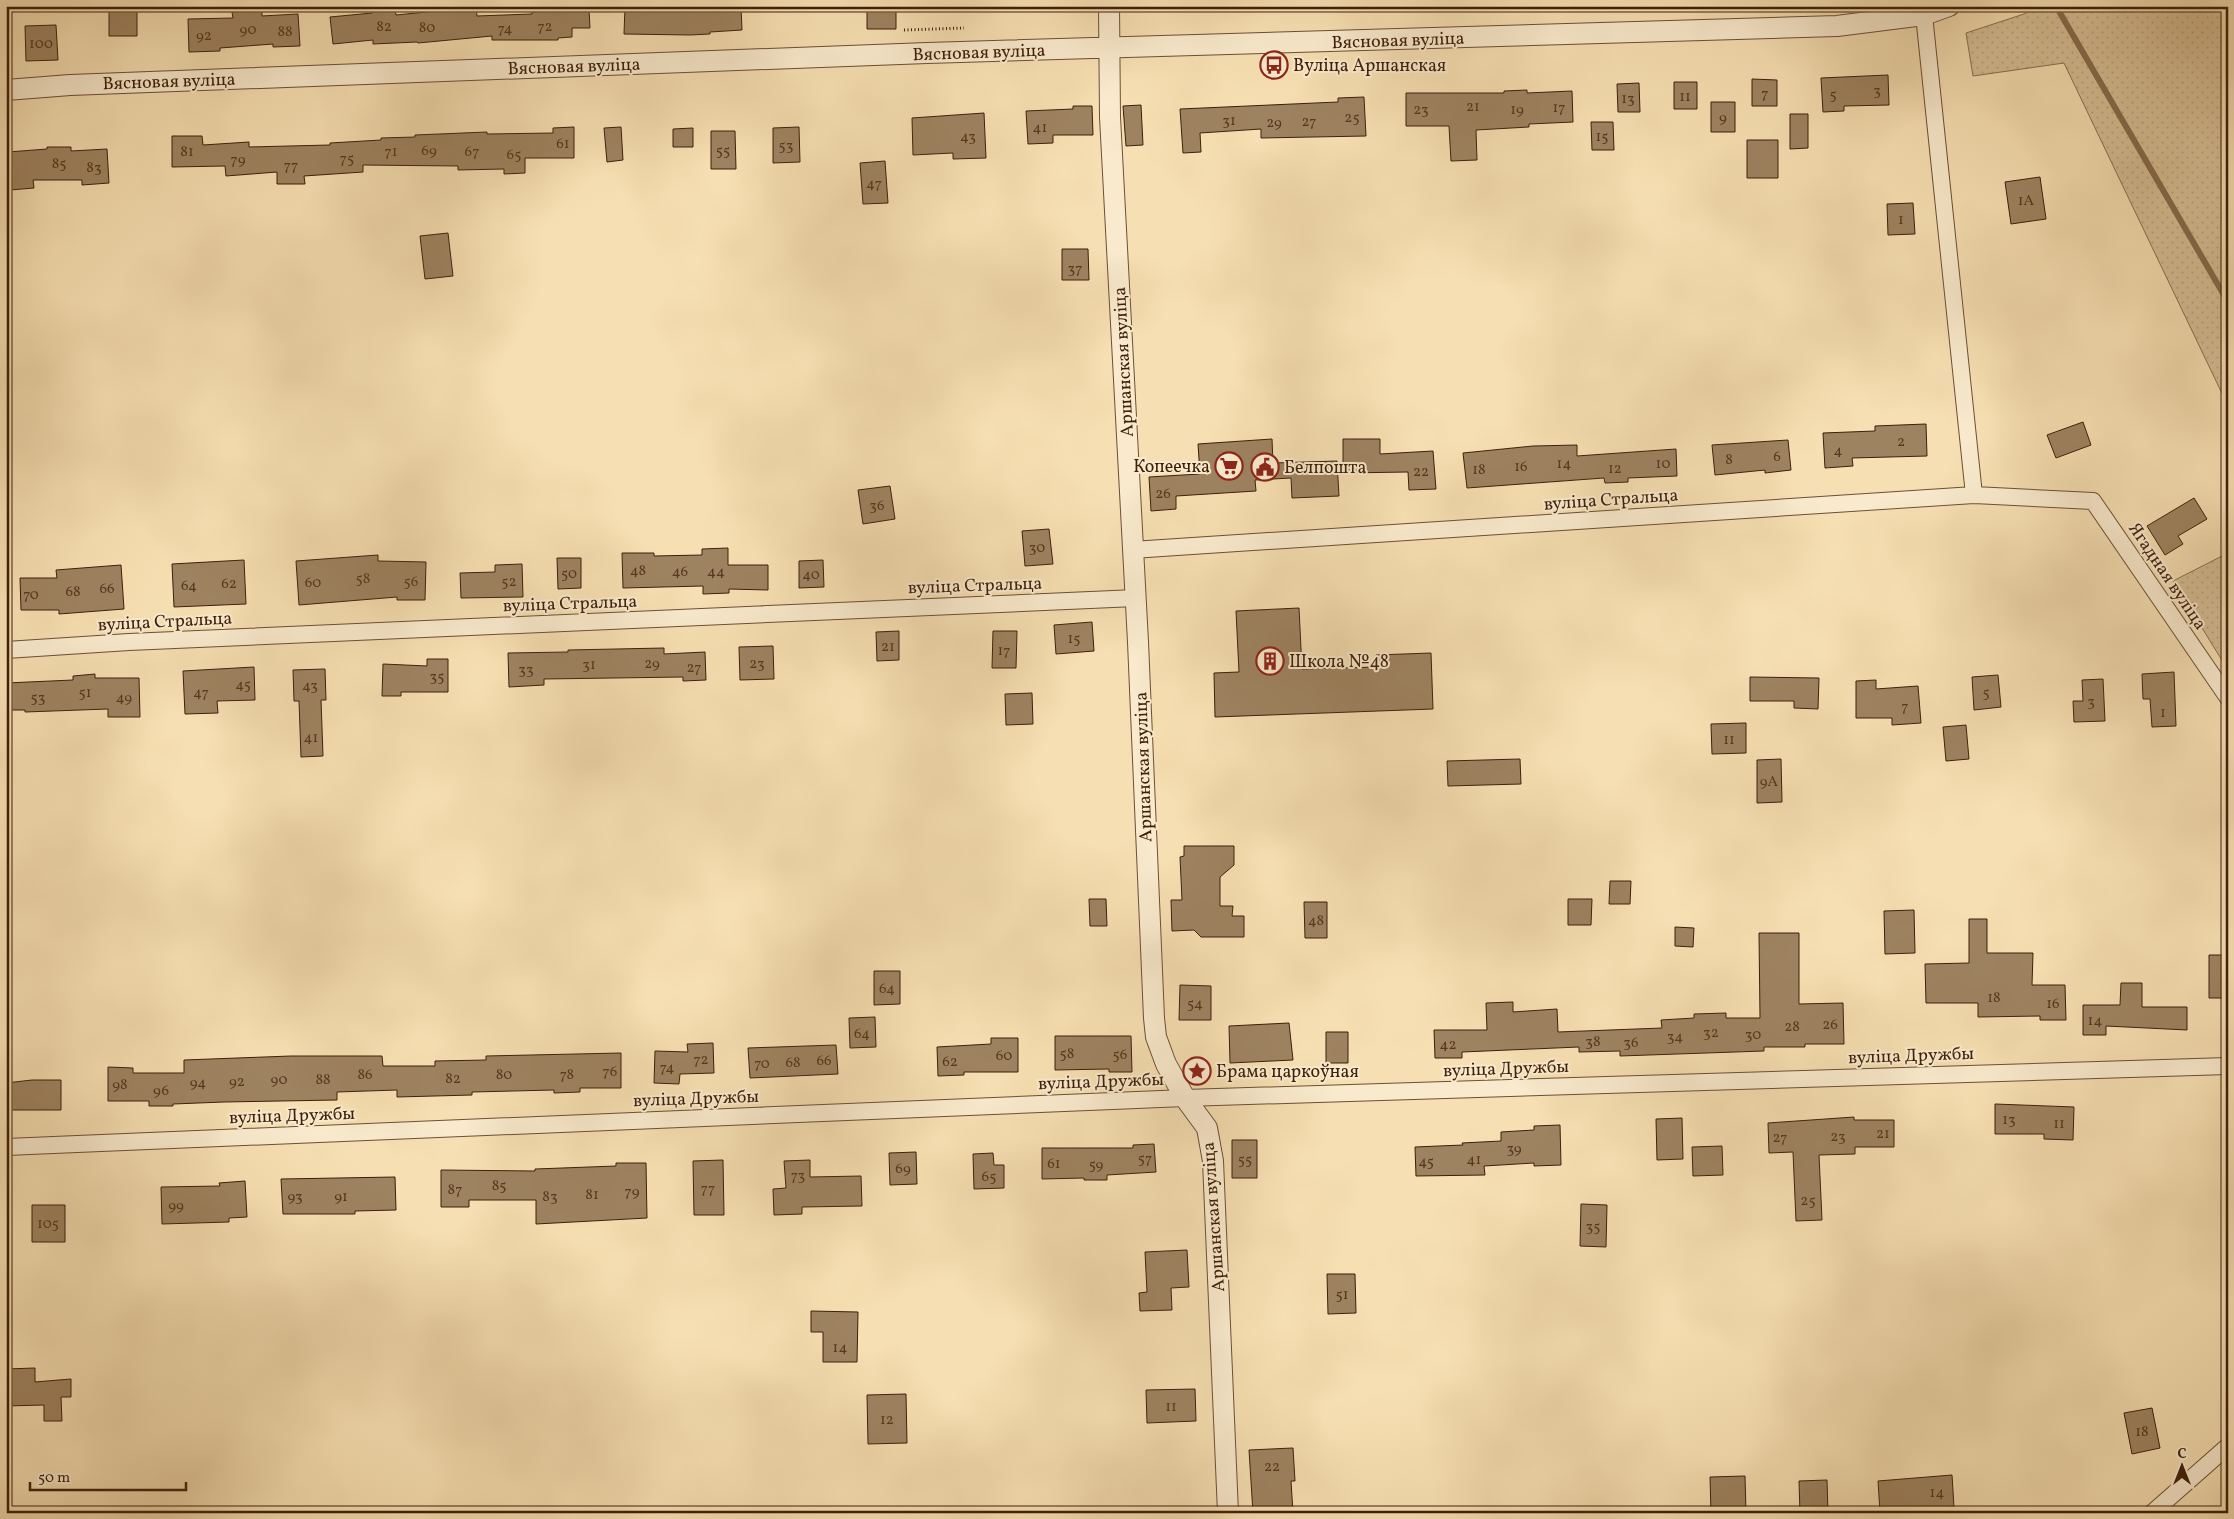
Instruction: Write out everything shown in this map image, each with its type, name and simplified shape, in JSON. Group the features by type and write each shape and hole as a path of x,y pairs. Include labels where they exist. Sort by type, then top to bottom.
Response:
{"street":[{"name":"Аршанская вуліца","path":"1109,6 1111,127 1136,598 1156,1037 1166,1064 1207,1128 1212,1161 1228,1513"},
{"name":"Вясновая вуліца","path":"6,90 150,82 1110,48 1836,26 1924,16 1949,6"},
{"path":"1924,16 1974,495"},
{"name":"вуліца Стральца","path":"1132,550 1974,495 2093,501"},
{"name":"Ягадная вуліца","path":"2093,501 2228,698"},
{"name":"вуліца Стральца","path":"6,650 129,642 1136,598"},
{"name":"вуліца Дружбы","path":"6,1147 1186,1098 2228,1066"},
{"path":"2152,1513 2228,1446"}],"path":[{"path":"904,30 964,28"}],"shaded area":[{"path":"2041,6 2228,6 2228,406 2064,63 1973,76 1966,33 2024,14"},
{"path":"2228,553 2228,670 2173,581"}],"building":[{"path":"109,6 137,6 137,36 109,36"},
{"path":"456,6 476,6 477,16 589,9 590,28 572,28 572,37 558,38 558,40 492,40 492,36 418,43 373,44 373,40 333,44 330,17 372,13 371,9 395,8 396,15 456,9"},
{"path":"625,6 741,6 742,30 690,35 624,34"},
{"path":"867,6 896,6 896,29 867,29"},
{"path":"262,10 262,16 298,14 300,46 273,47 273,44 220,48 220,51 189,52 188,19 233,18 232,12"},
{"path":"56,25 58,60 26,61 25,26"},
{"path":"1888,75 1889,105 1844,106 1844,111 1823,112 1821,78"},
{"path":"1752,79 1777,80 1777,106 1752,106"},
{"path":"1674,82 1697,82 1697,109 1674,109"},
{"path":"1639,83 1640,112 1618,112 1617,84"},
{"path":"1527,90 1527,93 1572,91 1573,122 1529,124 1529,127 1476,130 1477,160 1451,161 1449,126 1406,126 1406,93 1504,93 1504,91"},
{"path":"1364,97 1366,136 1261,138 1261,129 1200,133 1201,152 1183,153 1180,109 1338,102 1338,98"},
{"path":"1711,102 1735,102 1735,132 1711,132"},
{"path":"1141,105 1143,145 1126,146 1123,106"},
{"path":"1073,106 1092,106 1093,135 1053,135 1053,143 1028,144 1026,111 1073,109"},
{"path":"984,113 986,158 953,159 953,153 913,155 912,118"},
{"path":"1790,114 1808,114 1808,148 1790,149"},
{"path":"1591,122 1613,122 1614,150 1592,150"},
{"path":"574,127 574,158 525,158 525,173 504,174 504,169 458,170 458,166 363,165 363,172 304,176 305,184 277,184 277,172 226,176 225,166 172,167 172,136 202,136 203,145 249,142 249,147 330,145 330,143 381,140 381,138 415,137 415,135 487,132 487,134 553,133 553,128"},
{"path":"621,127 623,160 607,162 604,128"},
{"path":"799,127 800,162 773,163 773,128"},
{"path":"693,128 693,147 673,147 673,129"},
{"path":"711,131 735,131 736,169 711,169"},
{"path":"1747,140 1778,140 1778,178 1747,178"},
{"path":"47,147 71,147 71,151 107,149 109,183 82,185 82,180 33,180 34,188 10,190 8,152 47,149"},
{"path":"885,161 888,203 863,204 860,163"},
{"path":"2040,177 2046,219 2011,224 2005,182"},
{"path":"1913,203 1915,234 1888,235 1887,204"},
{"path":"448,233 453,276 425,279 420,236"},
{"path":"1062,249 1088,249 1089,280 1062,280"},
{"path":"2083,422 2091,445 2056,458 2047,435"},
{"path":"1926,424 1927,456 1852,458 1853,466 1825,468 1823,433 1875,431 1875,426"},
{"path":"1272,439 1273,463 1337,461 1339,496 1292,498 1291,478 1255,480 1256,491 1176,496 1176,509 1151,511 1149,477 1200,474 1198,444"},
{"path":"1343,439 1380,439 1380,454 1433,451 1436,489 1409,490 1408,472 1343,473"},
{"path":"1788,440 1791,470 1765,473 1765,470 1715,475 1712,445"},
{"path":"1577,445 1577,456 1676,449 1677,476 1628,478 1628,482 1605,483 1604,478 1467,488 1463,453 1533,446"},
{"path":"890,486 895,519 863,524 858,490"},
{"path":"2194,498 2207,519 2178,536 2183,544 2165,555 2147,526"},
{"path":"1049,529 1053,564 1025,566 1022,531"},
{"path":"728,548 728,565 768,565 768,590 729,589 729,593 703,594 703,586 623,588 622,553 654,553 654,556 702,555 702,549"},
{"path":"378,555 378,561 426,562 425,600 397,600 397,597 299,605 296,561"},
{"path":"557,558 581,558 581,588 558,589"},
{"path":"244,560 246,604 174,607 172,564"},
{"path":"823,560 824,587 799,588 799,561"},
{"path":"522,564 523,597 461,598 460,573 495,572 495,565"},
{"path":"121,565 124,609 59,614 59,610 21,610 20,578 57,578 56,570"},
{"name":"Школа №48","path":"1299,608 1302,669 1377,667 1376,655 1431,653 1433,709 1215,717 1214,673 1239,672 1236,611"},
{"path":"1092,622 1094,651 1056,654 1054,625"},
{"path":"899,631 899,660 877,661 876,632"},
{"path":"993,631 1017,631 1016,668 992,668"},
{"path":"773,646 774,679 740,680 739,647"},
{"path":"664,648 664,654 705,652 706,680 683,681 683,677 544,679 544,685 509,687 508,653"},
{"path":"427,659 448,659 448,692 401,692 401,696 382,696 383,664 427,666"},
{"path":"254,667 255,700 217,701 218,713 185,714 183,671"},
{"path":"325,669 326,700 321,700 323,756 301,757 299,701 294,701 293,670"},
{"path":"2174,672 2176,726 2152,727 2150,699 2143,699 2142,674"},
{"path":"95,674 95,678 139,678 140,717 108,717 108,709 25,712 25,710 6,710 6,683 73,680 73,676"},
{"path":"1998,675 2001,707 1974,710 1972,677"},
{"path":"1750,677 1819,678 1818,709 1794,708 1794,701 1750,701"},
{"path":"2103,679 2105,721 2074,722 2073,701 2083,701 2082,680"},
{"path":"1876,680 1876,689 1918,686 1921,723 1892,725 1892,718 1856,718 1856,681"},
{"path":"1032,693 1033,724 1006,725 1005,694"},
{"path":"1746,723 1746,753 1712,754 1711,724"},
{"path":"1966,725 1969,759 1946,761 1943,727"},
{"path":"1520,759 1521,784 1448,786 1447,761"},
{"path":"1781,759 1782,802 1757,803 1757,760"},
{"path":"1184,846 1234,846 1234,865 1220,877 1220,906 1233,906 1232,916 1244,916 1244,937 1201,937 1194,930 1172,931 1171,900 1182,900 1180,857 1184,856"},
{"path":"1610,881 1631,881 1630,904 1609,904"},
{"path":"1089,899 1106,899 1107,926 1090,926"},
{"path":"1568,899 1592,899 1591,925 1568,925"},
{"path":"1304,902 1327,902 1327,938 1305,938"},
{"path":"1914,910 1915,953 1885,954 1884,911"},
{"path":"1969,919 1987,919 1987,953 2033,953 2032,985 2065,985 2066,1020 2040,1020 2040,1016 1978,1017 1978,1003 1926,1003 1925,964 1969,963"},
{"path":"1675,927 1694,928 1693,947 1675,946"},
{"path":"1759,933 1799,933 1799,1004 1843,1003 1844,1044 1805,1044 1805,1047 1764,1047 1764,1051 1620,1056 1620,1051 1579,1052 1579,1047 1462,1052 1462,1058 1435,1058 1434,1030 1487,1030 1486,1003 1513,1002 1513,1012 1557,1009 1558,1032 1662,1028 1661,1020 1694,1018 1694,1014 1726,1013 1726,1018 1760,1018"},
{"path":"2209,955 2228,955 2228,998 2209,998"},
{"path":"874,971 900,971 900,1004 874,1005"},
{"path":"2121,983 2142,983 2142,1007 2187,1007 2187,1030 2106,1026 2106,1035 2083,1035 2083,1005 2120,1005"},
{"path":"1180,985 1211,986 1211,1020 1179,1020"},
{"path":"875,1017 876,1047 850,1048 849,1018"},
{"path":"1289,1023 1293,1060 1230,1063 1229,1026"},
{"path":"1326,1032 1348,1032 1348,1063 1326,1063"},
{"path":"1055,1036 1131,1036 1132,1072 1109,1072 1109,1069 1055,1070"},
{"path":"991,1038 1018,1038 1018,1072 964,1072 964,1075 938,1076 937,1047 991,1044"},
{"path":"713,1043 714,1073 680,1074 679,1084 654,1083 655,1051 688,1052 687,1044"},
{"path":"836,1045 838,1074 750,1078 748,1048"},
{"path":"621,1053 621,1088 580,1088 580,1092 554,1093 554,1090 472,1092 472,1095 397,1097 397,1090 337,1092 337,1100 224,1102 173,1104 173,1106 149,1106 149,1101 108,1101 108,1067 133,1068 133,1073 184,1073 184,1060 291,1056 382,1056 383,1066 435,1066 435,1061 486,1060 486,1056"},
{"path":"32,1080 61,1080 61,1110 6,1110 6,1083"},
{"path":"1995,1104 2074,1107 2073,1140 2044,1139 2044,1134 1995,1134"},
{"path":"1854,1117 1854,1120 1894,1120 1894,1147 1855,1147 1855,1154 1819,1155 1822,1220 1796,1221 1793,1152 1769,1153 1768,1123"},
{"path":"1682,1118 1683,1159 1657,1160 1656,1119"},
{"path":"1560,1125 1561,1165 1534,1166 1534,1163 1484,1166 1485,1175 1416,1176 1415,1147 1501,1141 1501,1132 1534,1130 1534,1126"},
{"path":"1232,1140 1257,1140 1257,1178 1232,1178"},
{"path":"1154,1144 1156,1172 1107,1175 1107,1180 1084,1180 1084,1178 1042,1179 1042,1148 1133,1148 1133,1145"},
{"path":"1722,1146 1723,1175 1693,1176 1692,1147"},
{"path":"916,1152 917,1184 890,1185 889,1153"},
{"path":"993,1153 994,1165 1004,1165 1004,1188 974,1189 973,1154"},
{"path":"723,1160 724,1215 694,1215 693,1161"},
{"path":"810,1160 810,1177 861,1176 862,1206 802,1207 802,1214 774,1215 773,1189 786,1188 784,1161"},
{"path":"616,1163 646,1163 647,1218 536,1224 536,1200 469,1200 469,1207 441,1207 441,1170 535,1171 535,1169 616,1166"},
{"path":"395,1177 396,1210 355,1211 355,1214 283,1214 281,1179"},
{"path":"245,1181 247,1217 229,1218 229,1222 162,1224 161,1187 220,1186 219,1183"},
{"path":"1581,1204 1607,1205 1606,1247 1580,1246"},
{"path":"32,1205 65,1205 65,1242 32,1242"},
{"path":"1187,1250 1189,1287 1171,1288 1172,1310 1140,1311 1139,1293 1147,1292 1145,1252"},
{"path":"1327,1274 1355,1274 1356,1313 1328,1314"},
{"path":"811,1311 858,1312 857,1362 823,1362 823,1332 811,1332"},
{"path":"35,1368 35,1382 71,1379 71,1397 61,1397 62,1421 44,1421 44,1405 6,1406 6,1369"},
{"path":"1195,1389 1196,1421 1147,1423 1146,1390"},
{"path":"906,1394 907,1443 868,1444 867,1395"},
{"path":"2152,1408 2160,1448 2132,1454 2124,1413"},
{"path":"1293,1448 1295,1481 1291,1481 1293,1513 1253,1513 1249,1450"},
{"path":"1952,1475 1954,1507 1880,1512 1878,1481"},
{"path":"1745,1476 1746,1513 1711,1513 1710,1477"},
{"path":"1827,1480 1828,1513 1800,1513 1799,1481"}],"waterway":[{"path":"2056,6 2228,302"}],"place":[{"name":"Вуліца Аршанская","path":"1274,65"},
{"name":"Копеечка","path":"1229,466"},
{"name":"Белпошта","path":"1265,467"},
{"name":"Школа №48","path":"1270,661"},
{"name":"Брама царкоўная","path":"1197,1071"}]}
